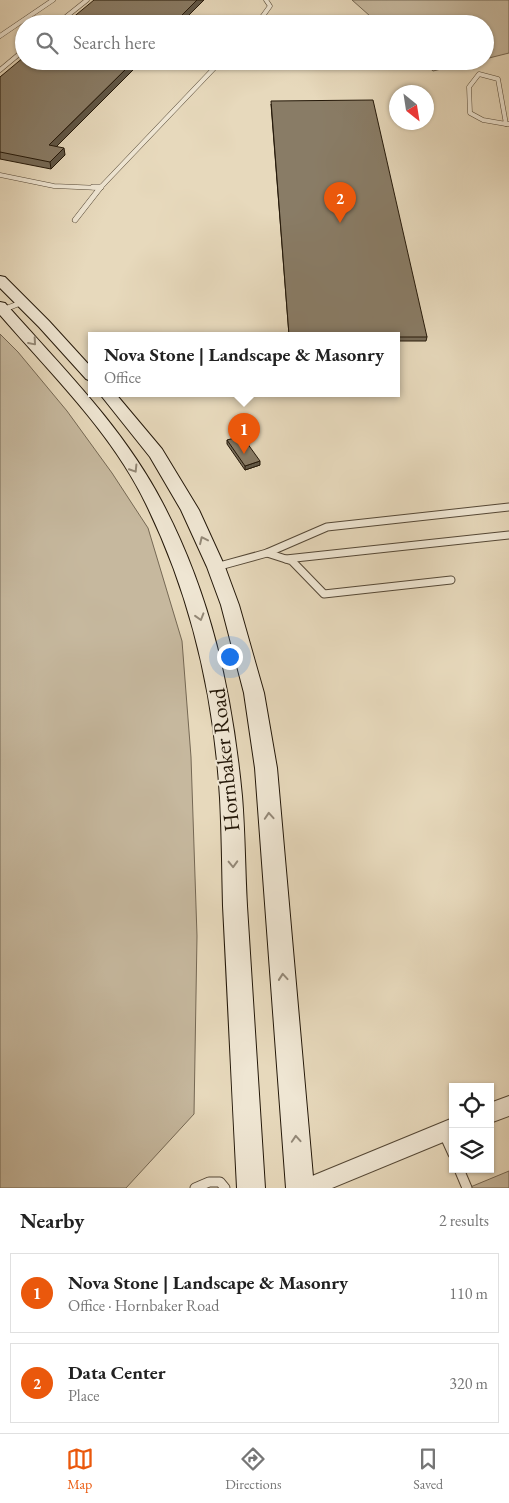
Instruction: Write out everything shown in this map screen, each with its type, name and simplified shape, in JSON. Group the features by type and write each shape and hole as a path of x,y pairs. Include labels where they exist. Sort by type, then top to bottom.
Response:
{"main road":[{"name":"Hornbaker Road","path":"0,280 7,307 113,438 154,502 185,572 210,652 223,723 231,798 251,1188"},
{"name":"Hornbaker Road","path":"7,307 88,373"},
{"name":"Hornbaker Road","path":"110,397 134,424 173,479 190,510 216,567 230,605 250,676 266,768 300,1188"}],"street":[{"path":"494,1112 509,1106"},
{"path":"307,1188 448,1130"}],"lane":[{"path":"31,15 53,0"},
{"path":"69,15 87,0"},
{"path":"264,15 270,6 266,0"},
{"path":"0,36 15,26"},
{"path":"0,70 15,58"},
{"path":"75,220 100,188 212,70"},
{"path":"479,74 498,79 507,124 478,118 470,113 469,87 479,74"},
{"path":"0,176 54,186 100,188"},
{"path":"216,567 267,553 327,527 509,507"},
{"path":"286,559 509,535"},
{"path":"267,553 292,561 324,594 451,580"},
{"path":"461,1173 467,1188"},
{"path":"195,1188 209,1182 220,1182 225,1188"}],"shaded area":[{"path":"352,0 509,0 509,53 494,57 494,15 369,15"},
{"path":"0,334 18,352 67,411 112,473 148,528 182,641 191,757 197,936 194,1114 126,1188 0,1188"},
{"path":"509,1171 509,1188 468,1188"}],"building":[{"path":"94,0 197,0 182,15 76,15"},
{"path":"15,64 15,70 125,70 49,145 64,148 50,162 0,152 0,77"},
{"path":"373,100 427,337 400,337 400,332 289,332 271,101"},
{"path":"242,436 260,461 245,466 227,440"}],"place":[{"name":"Data Center","path":"340,223"},
{"name":"Nova Stone | Landscape & Masonry","path":"244,454"}]}
